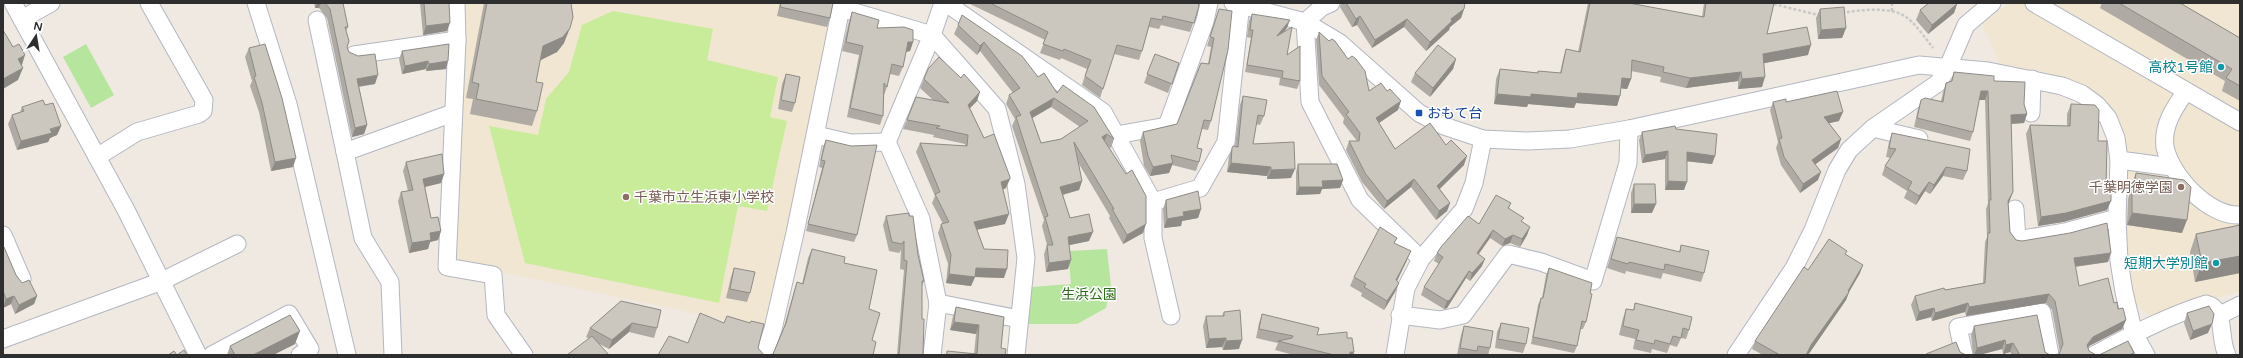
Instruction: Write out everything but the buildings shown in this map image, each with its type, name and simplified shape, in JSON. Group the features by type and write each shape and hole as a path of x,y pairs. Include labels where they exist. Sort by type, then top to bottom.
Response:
{"street":[{"path":"13,3 97,157 162,281 198,355"},
{"path":"22,19 51,3"},
{"path":"97,157 137,132 199,114 203,111 204,100 149,3"},
{"path":"256,3 288,104 346,355"},
{"path":"456,3 457,40 447,267 493,275 496,315 524,355"},
{"path":"932,355 938,303 921,219 887,142 944,3 1103,112 1153,202 1153,238 1171,316"},
{"path":"1116,135 1168,126 1205,21 1209,3"},
{"path":"1305,22 1322,7 1331,3"},
{"path":"1736,355 1794,268 1813,230 1837,170 1849,150 1873,128 1938,83 1948,67 1966,25 1992,3"},
{"path":"2034,3 2240,122"},
{"path":"1153,202 1200,188 1226,142 1238,4 1269,7 1305,22 1340,43 1419,113 1444,126 1482,139 1527,141 1570,139 1629,129 1919,65 1988,71 2032,78 2082,94 2097,105 2108,118 2116,138 2119,160 2117,218 2124,292 2134,334 2146,355"},
{"path":"767,354 816,136 841,6 932,35 996,108 1016,184 1026,258 1016,355"},
{"path":"316,20 363,238 390,282 393,355"},
{"path":"1305,22 1310,102 1360,200 1421,259"},
{"path":"354,55 457,40"},
{"path":"2031,113 2032,78"},
{"path":"2186,91 2168,117 2165,146 2172,167 2188,187 2210,207 2240,215"},
{"path":"344,152 453,113"},
{"path":"1873,128 1933,142"},
{"path":"1400,315 1440,320 1463,315 1508,254 1541,262 1593,281 1628,163 1629,129"},
{"path":"816,136 851,143 887,142"},
{"path":"1395,355 1400,315 1406,288 1421,259 1464,209 1474,183 1482,139"},
{"path":"2119,160 2172,167"},
{"path":"2015,209 2016,240 2065,232 2117,218"},
{"path":"3,235 22,279"},
{"path":"3,339 162,281 237,244"},
{"path":"938,303 1019,319"},
{"path":"2094,355 2134,334 2188,309 2206,304 2216,309 2220,315 2222,345 2227,355"},
{"path":"2220,315 2240,305"},
{"path":"1964,355 1958,327 2042,312 2050,355"},
{"path":"212,355 289,314 310,349 300,355"}],"path":[{"path":"1769,3 1814,14 1828,13"},
{"path":"1892,3 1892,12"},
{"path":"1835,13 1866,9 1892,12 1905,16 1948,67"}],"shaded area":[{"name":"千葉市立生浜東小学校","path":"460,3 839,3 768,329 463,264 452,249"},
{"name":"千葉明徳学園","path":"2010,3 2240,3 2240,291 2153,318 2132,301 2121,232 2124,142 2113,110 2088,86 2001,66 1982,24"}],"green space":[{"path":"613,11 713,29 707,60 778,77 770,117 787,121 767,211 738,206 719,303 525,263 489,126 538,135 546,99 569,72 582,25"},
{"path":"86,44 114,95 91,108 63,57"},
{"name":"生浜公園","path":"1107,249 1111,286 1106,308 1077,324 1026,324 1031,287 1071,284 1068,251"}],"place":[{"name":"高校1号館","path":"2221,67"},
{"name":"おもて台","path":"1419,113"},
{"name":"千葉明徳学園","path":"2181,187"},
{"name":"千葉市立生浜東小学校","path":"626,197"},
{"name":"短期大学別館","path":"2216,263"}]}
